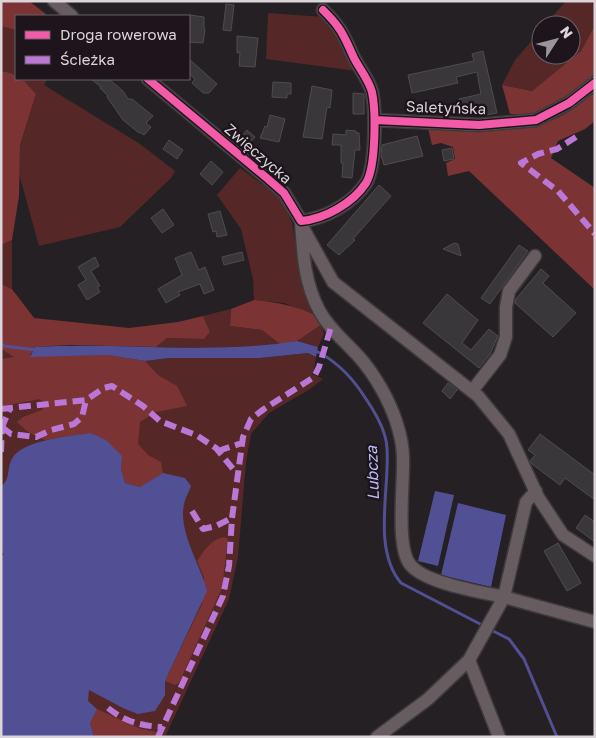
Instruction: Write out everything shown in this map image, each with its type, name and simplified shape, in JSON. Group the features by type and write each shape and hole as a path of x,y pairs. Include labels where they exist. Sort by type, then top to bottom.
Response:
{"street":[{"path":"54,1 71,15"},
{"path":"322,10 339,28 371,90 375,120 373,147 366,183 349,200 333,212 302,223 304,260 316,304 330,327 361,359 376,381 393,413 400,434 403,457 402,525 404,547 409,563 418,572 433,580 595,622"},
{"name":"Zwięczycka","path":"149,80 284,193 333,282 478,396 509,434 536,491 563,535 595,556"},
{"name":"Saletyńska","path":"375,120 479,126 536,120 569,103 595,83"},
{"path":"472,391 500,355 506,337 506,307 509,291 535,256"},
{"path":"377,737 428,699 469,660 480,643 504,598 526,502 536,491"},
{"path":"469,660 500,737"}],"shaded area":[{"path":"1,1 29,1 46,14 15,15 15,30 1,26"},
{"path":"566,1 595,1 595,25 581,51 581,15 554,15"},
{"path":"268,13 324,17 334,29 357,71 266,59"},
{"path":"595,25 595,74 558,103 533,115 510,114 502,85 532,91 564,65 581,65 581,51"},
{"path":"1,26 15,30 15,75 1,71"},
{"path":"531,42 531,65 564,65 532,91 502,85 515,60"},
{"path":"1,71 15,75 15,80 24,81 36,94 20,145 19,196 12,240 1,245"},
{"path":"21,80 46,80 44,85 140,144 175,171 171,178 120,227 39,246 19,174 20,145 36,94"},
{"path":"595,93 595,121 585,129 558,141 551,158 595,188 595,290 469,171 448,176 446,163 455,159 453,147 441,143 432,145 428,128 495,130 527,127 559,117"},
{"path":"240,168 282,199 292,223 298,262 312,314 284,303 254,300 253,279 241,229 217,195"},
{"path":"12,240 12,289 1,284 1,245"},
{"path":"1,284 12,289 34,318 129,328 178,322 203,316 210,332 204,339 167,338 156,347 70,345 35,347 30,356 108,355 145,361 158,375 177,386 187,406 156,412 140,422 138,444 148,455 161,462 163,473 140,487 125,483 121,469 122,456 90,433 45,440 28,432 17,422 23,417 42,410 45,404 40,399 1,405 1,359 14,357 1,349"},
{"path":"254,300 294,307 317,316 321,325 297,341 280,344 262,330 230,326 231,309"},
{"path":"231,309 230,326 262,330 280,344 203,348 156,347 167,338 204,339 210,332 203,316"},
{"path":"321,325 324,334 318,347 297,341"},
{"path":"297,341 318,347 316,357 308,353 260,358 169,358 145,361 108,355 30,357 35,347 199,348 264,345"},
{"path":"1,349 15,357 108,355 145,361 169,358 260,358 308,353 316,357 312,374 323,379 310,389 269,413 251,434 246,462 238,557 229,599 165,737 1,737"},
{"path":"90,433 106,440 122,456 121,469 125,483 140,487 163,473 185,478 191,486 184,504 184,526 207,591 165,681 165,695 155,711 138,714 89,690 88,701 97,709 90,723 94,737 1,737 1,557 4,554 1,552 1,484 3,485 5,482 11,461 19,451 48,440"},
{"path":"435,491 454,495 438,566 418,561"},
{"path":"458,503 506,515 491,587 441,575"},
{"path":"224,537 228,539 222,588 179,683 175,685 165,681 202,604 204,577 197,561 211,543"},
{"path":"97,709 141,729 157,732 155,737 94,737 90,723"}],"building":[{"path":"226,4 234,5 231,31 223,30"},
{"path":"190,15 204,17 203,43 190,42"},
{"path":"237,36 258,38 255,67 239,66 240,52 237,53"},
{"path":"483,51 497,113 486,115 484,104 461,109 459,99 481,94 477,72 456,77 458,83 412,93 408,75 474,61 472,54"},
{"path":"190,60 217,84 209,93 203,93 192,83 195,79 190,75"},
{"path":"92,80 110,80 123,91 128,99 132,99 153,116 146,123 151,127 144,135 123,120 101,87"},
{"path":"273,82 291,83 291,94 287,94 287,98 272,97"},
{"path":"312,86 332,90 330,108 327,107 322,139 303,137"},
{"path":"353,93 364,94 364,114 353,114"},
{"path":"270,115 285,119 279,142 260,138 265,126 267,127"},
{"path":"247,130 255,137 248,145 240,138"},
{"path":"346,130 359,133 360,150 355,150 352,178 342,177 341,145 332,145 333,134 346,135"},
{"path":"417,136 423,156 384,165 381,155 382,145"},
{"path":"169,140 183,150 177,159 163,149"},
{"path":"452,148 454,159 444,161 442,150"},
{"path":"211,161 223,172 212,185 200,174"},
{"path":"379,185 391,196 353,239 355,240 339,255 327,245"},
{"path":"163,209 174,225 162,233 151,218"},
{"path":"220,211 227,235 217,237 216,231 213,232 208,214"},
{"path":"454,243 458,244 461,256 443,249"},
{"path":"519,245 528,251 490,304 481,298"},
{"path":"191,252 199,270 205,267 214,290 204,294 200,284 178,292 180,295 166,303 158,289 182,275 175,258"},
{"path":"242,252 244,260 224,265 222,257"},
{"path":"95,257 99,266 91,271 100,286 97,287 100,292 87,300 78,285 86,280 78,267"},
{"path":"541,269 549,276 543,283 576,313 553,337 515,303 516,299"},
{"path":"447,294 478,320 462,343 471,350 489,329 498,336 490,354 479,368 423,323"},
{"path":"448,383 457,390 450,399 442,391"},
{"path":"540,434 595,475 595,500 565,478 560,485 532,464 530,461 535,455 528,450"},
{"path":"585,515 595,522 595,542 576,528"},
{"path":"558,543 581,583 567,591 544,551"}],"waterway":[{"name":"Lubcza","path":"1,343 4,346 36,350"},
{"name":"Lubcza","path":"314,350 335,363 352,380 382,426 387,448 385,536 387,553 392,569 401,583 484,626"},
{"name":"Lubcza","path":"489,629 509,639 524,659 557,737"}],"marked path":[{"path":"576,137 557,149 538,154 521,163 558,191 595,234"},
{"path":"158,737 223,596 229,566 232,518 243,437 251,419 314,377 319,367 331,327"},
{"path":"1,409 86,400 104,388 112,386 143,406 160,421 196,435 216,448 238,475"},
{"path":"2,427 11,434 36,437 51,430 74,424 82,417 86,400"},
{"path":"1,426 10,408"},
{"path":"1,452 2,427"},
{"path":"218,451 242,443"},
{"path":"192,511 203,529 216,526 232,518"},
{"path":"108,708 133,722 162,727"}],"cycle path":[{"path":"149,80 284,193 301,221 310,220 329,213 354,197 366,183 372,165 374,125 372,92 369,83 345,38 333,20 323,10"},
{"path":"375,120 479,125 536,120 569,103 595,83"}]}
